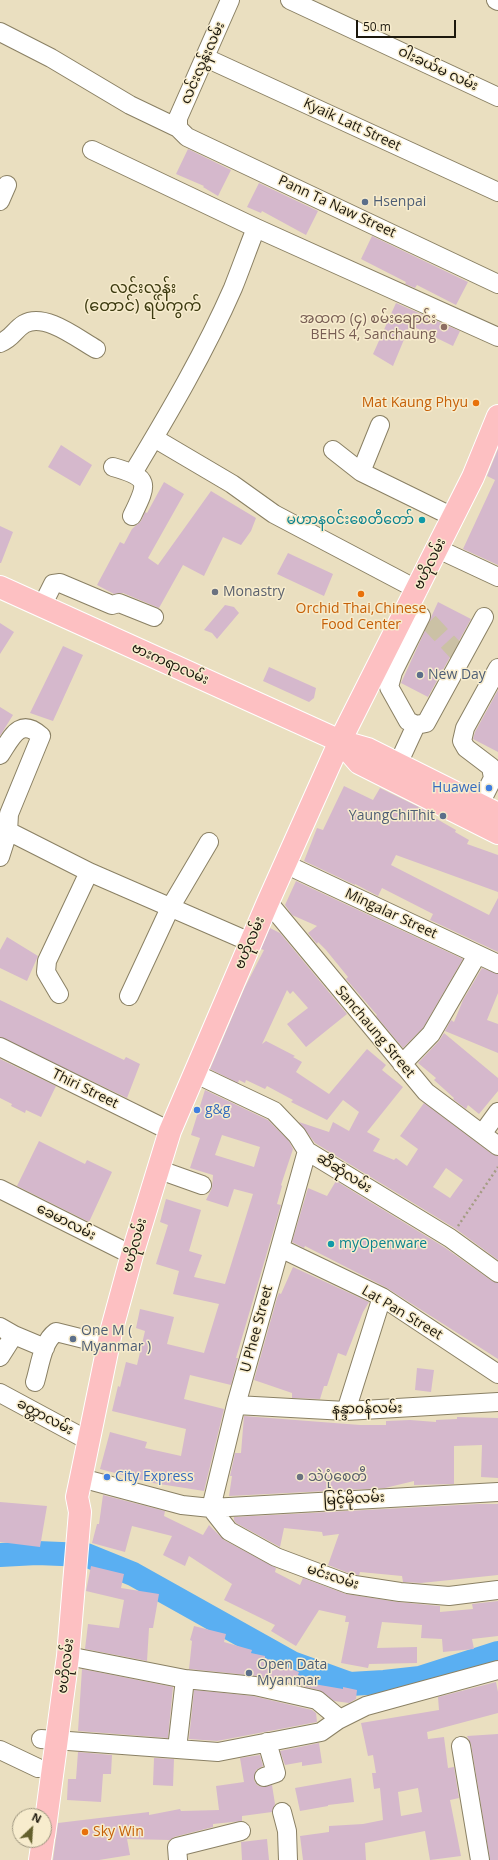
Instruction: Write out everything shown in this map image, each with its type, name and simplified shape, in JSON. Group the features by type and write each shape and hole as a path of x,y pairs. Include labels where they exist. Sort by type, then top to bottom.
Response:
{"main road":[{"name":"ဗဟိုလမ်း","path":"45,1808 49,1739 69,1569 72,1527 80,1512 79,1488 108,1345 157,1169 170,1131 250,942 340,741 419,609 438,549 473,477 497,419"},
{"name":"ဗားကရာလမ်း","path":"0,587 340,741 368,749 398,764 483,813 498,833"},
{"name":"ဗားကရာလမ်း","path":"340,741 360,763 483,813"},
{"name":"ဗဟိုလမ်း","path":"33,1808 38,1768 49,1739 68,1656 69,1569"},
{"path":"26,1860 28,1848"},
{"path":"40,1860 42,1848"}],"street":[{"name":"လင်းလွန်းလမ်း","path":"178,128 178,118 206,58 230,0"},
{"name":"ဝါးခယ်မ လမ်း","path":"290,0 498,97"},
{"name":"Pann Ta Naw Street","path":"0,32 51,58 130,105 178,128 187,137 498,284"},
{"name":"Kyaik Latt Street","path":"206,58 498,192"},
{"path":"92,150 256,228 498,337"},
{"path":"133,473 211,334 233,287 256,228"},
{"path":"0,343 9,340 24,324 40,321 55,325 96,349"},
{"path":"361,472 380,425"},
{"path":"154,438 232,484 274,514 419,609 393,672 389,687 408,721 416,725 426,723 459,656 484,617"},
{"path":"333,450 361,472 453,517"},
{"path":"113,467 133,473 143,482 144,490 132,516"},
{"path":"438,549 498,577"},
{"path":"42,606 53,584 60,583 112,605 118,603 154,617"},
{"path":"483,813 493,778 491,767 466,748 462,741 465,728 498,668"},
{"path":"398,764 416,725"},
{"path":"0,857 4,829 9,814 41,736 38,733 20,728 0,756 26,772"},
{"path":"4,829 89,872 250,942"},
{"path":"129,996 170,908 209,842"},
{"name":"Mingalar Street","path":"285,864 498,964"},
{"path":"59,994 46,972 47,961 89,872"},
{"name":"Sanchaung Street","path":"268,902 426,1092 498,1146"},
{"path":"402,1064 431,1034 477,955"},
{"name":"Thiri Street","path":"0,1047 170,1131"},
{"name":"ဆီဆုံလမ်း","path":"194,1073 274,1111 297,1135 307,1151 450,1238 498,1273"},
{"path":"482,1134 498,1112"},
{"name":"U Phee Street","path":"211,1508 236,1405 307,1151"},
{"path":"157,1169 202,1185"},
{"name":"ခေမာလမ်း","path":"0,1189 132,1255"},
{"name":"Lat Pan Street","path":"280,1248 382,1298 498,1374"},
{"path":"346,1411 382,1298"},
{"path":"0,1357 7,1331 45,1348"},
{"path":"35,1382 45,1348 51,1336 56,1332 108,1345"},
{"name":"ခတ္တာလမ်း","path":"0,1393 89,1441"},
{"name":"နန္ဒာ၀န်လမ်း","path":"236,1405 346,1411 498,1402"},
{"name":"မြင့်မိုလမ်း","path":"79,1488 211,1508 498,1492"},
{"name":"မင်းလမ်း","path":"211,1508 229,1531 276,1556 348,1584 400,1592 449,1596 498,1590"},
{"path":"68,1656 185,1679 255,1686 317,1700 335,1715 338,1720"},
{"path":"49,1739 218,1752 321,1732 338,1720 366,1706 498,1670"},
{"path":"177,1749 185,1679"},
{"path":"264,1778 276,1773 266,1742"},
{"path":"461,1746 480,1860"},
{"path":"0,1750 38,1768"},
{"path":"282,1812 286,1831 288,1860"},
{"path":"178,1860 177,1847 241,1832"}],"path":[{"path":"450,1238 498,1166"}],"building":[{"path":"188,149 231,170 218,196 203,187 204,186 176,174"},
{"path":"259,183 318,211 306,235 262,211 261,213 247,207"},
{"path":"372,236 468,282 456,305 417,285 415,288 405,284 406,282 361,259"},
{"path":"396,303 460,331 453,346 410,325 393,366 373,354"},
{"path":"61,445 92,465 80,486 48,467"},
{"path":"498,449 498,565 463,549 495,480 487,476"},
{"path":"164,482 184,494 148,558 158,565 211,491 256,518 251,531 241,545 223,537 204,576 183,565 159,608 123,593 114,594 97,585 120,542 124,544 132,529 141,521 145,512 147,513"},
{"path":"0,526 13,532 1,563 0,563"},
{"path":"288,553 333,574 324,596 277,574"},
{"path":"438,602 471,619 428,697 401,683"},
{"path":"225,605 234,607 239,613 217,639 212,633 204,630"},
{"path":"0,623 14,632 0,654"},
{"path":"63,646 83,655 53,721 30,713"},
{"path":"269,667 316,688 314,698 309,702 263,681"},
{"path":"498,690 498,752 473,739 475,732"},
{"path":"0,707 13,715 0,736"},
{"path":"344,786 373,800 380,788 429,812 428,814 456,830 455,832 469,840 467,844 498,855 498,892 396,855 391,865 489,915 498,898 498,952 430,920 433,914 382,888 378,896 304,861 317,828 323,830"},
{"path":"296,881 463,959 423,1028 403,1048 346,979 348,977 326,950 318,942 317,944 308,933 317,926 292,915 285,905"},
{"path":"270,928 280,933 347,1014 306,1047 287,1024 308,1008 293,991 290,994 287,990 262,1044 266,1041 295,1056 293,1057 302,1062 296,1072 329,1094 367,1049 386,1065 382,1070 403,1087 367,1132 380,1139 373,1151 394,1160 396,1158 407,1166 418,1149 400,1136 424,1103 492,1154 498,1156 498,1260 456,1229 315,1143 299,1122 329,1132 333,1122 349,1131 359,1112 343,1100 327,1120 291,1102 293,1100 267,1086 265,1089 246,1080 245,1083 239,1080 238,1083 210,1069 245,987 264,950 261,949","holes":["446,1168 463,1180 450,1198 433,1187"]},
{"path":"7,937 38,956 27,981 0,968 0,950"},
{"path":"482,968 498,974 498,993 487,1020 498,1024 498,1053 445,1031 451,1020 454,1022 463,1000"},
{"path":"0,1000 124,1060 126,1057 140,1064 127,1098 0,1037"},
{"path":"444,1033 498,1078 498,1091 479,1114 468,1105 466,1109 453,1099 454,1098 434,1080 436,1078 418,1063 439,1041"},
{"path":"0,1059 56,1086 41,1117 26,1110 25,1113 11,1106 12,1104 0,1098"},
{"path":"205,1090 268,1120 289,1141 293,1149 281,1185 277,1204 281,1205 236,1358 238,1358 231,1385 190,1375 184,1399 224,1409 204,1491 153,1483 100,1469 110,1432 147,1442 145,1448 181,1456 186,1429 112,1411 126,1362 137,1365 145,1331 136,1328 140,1309 174,1317 167,1344 204,1353 219,1304 173,1294 179,1271 156,1264 168,1225 160,1222 166,1199 201,1210 189,1251 202,1255 194,1277 225,1284 253,1194 234,1189 228,1207 206,1200 212,1188 213,1175 190,1168 200,1138 191,1135","holes":["222,1135 260,1147 254,1167 215,1155"]},
{"path":"39,1141 85,1164 87,1160 112,1172 89,1222 17,1186"},
{"path":"336,1181 444,1247 492,1281 498,1283 498,1359 387,1288 305,1246 304,1248 292,1242 308,1188 327,1196"},
{"path":"293,1267 369,1302 363,1312 346,1356 338,1353 327,1386 324,1386 320,1399 292,1398 292,1393 254,1380 277,1298 279,1293 281,1294"},
{"path":"417,1368 434,1370 431,1392 415,1390"},
{"path":"244,1416 360,1425 386,1425 386,1421 410,1420 436,1422 436,1420 457,1419 457,1417 498,1418 498,1478 481,1477 482,1445 454,1446 454,1484 414,1485 414,1481 385,1488 229,1496 232,1476 230,1476 235,1453 241,1453"},
{"path":"103,1495 165,1511 164,1516 203,1535 209,1525 224,1540 276,1568 275,1572 300,1585 303,1578 346,1594 398,1602 440,1606 440,1612 473,1609 472,1604 498,1601 498,1636 472,1639 474,1649 443,1652 442,1639 421,1638 422,1625 382,1622 377,1648 417,1647 417,1663 369,1664 368,1668 341,1663 349,1622 345,1622 346,1616 319,1610 296,1646 271,1631 275,1625 224,1600 232,1584 189,1556 185,1566 163,1555 172,1536 132,1526 125,1552 92,1543 97,1524 99,1524"},
{"path":"0,1502 47,1506 40,1547 0,1542"},
{"path":"498,1504 498,1575 421,1583 403,1582 402,1576 360,1572 359,1575 351,1574 328,1565 339,1534 323,1536 322,1532 284,1528 280,1547 236,1523 234,1520 234,1517"},
{"path":"91,1566 124,1574 121,1588 159,1594 153,1628 149,1628 147,1661 85,1649 88,1624 119,1628 124,1600 86,1591"},
{"path":"194,1626 226,1634 224,1642 252,1650 251,1653 265,1656 265,1658 299,1672 298,1675 309,1677 308,1683 357,1690 356,1699 349,1703 334,1701 319,1690 257,1676 189,1669 192,1641 190,1640"},
{"path":"82,1669 173,1687 168,1738 78,1731"},
{"path":"496,1682 498,1692 498,1713 427,1732 428,1739 444,1737 448,1768 454,1767 459,1798 450,1800 461,1856 430,1860 425,1831 365,1843 366,1860 303,1860 300,1836 329,1832 329,1826 363,1824 383,1820 380,1788 374,1789 372,1773 376,1773 373,1755 368,1756 361,1723 439,1710 438,1697","holes":["418,1788 422,1812 401,1816 398,1792"]},
{"path":"194,1690 253,1696 312,1710 316,1713 317,1722 217,1741 189,1739"},
{"path":"498,1734 498,1860 490,1860 471,1744 467,1736"},
{"path":"319,1743 322,1763 302,1766 302,1762 285,1765 280,1751"},
{"path":"78,1752 112,1755 111,1774 103,1774 101,1802 67,1800 68,1779 76,1779"},
{"path":"260,1755 263,1766 256,1770 254,1780 257,1785 262,1787 272,1785 275,1804 272,1812 242,1816 242,1821 213,1824 213,1827 174,1837 170,1840 127,1839 130,1855 99,1860 53,1860 58,1823 149,1812 149,1815 180,1809 181,1811 219,1810 216,1786 244,1782 240,1758"},
{"path":"154,1758 174,1759 173,1786 153,1785"},
{"path":"351,1778 354,1802 328,1805 300,1811 295,1788"},
{"path":"267,1839 269,1860 242,1860 241,1842"}],"waterway":[{"path":"0,1555 37,1553 86,1555 133,1574 292,1663 350,1684 420,1678 498,1653"}],"tunnel":[{"path":"429,622 458,653"}],"place":[{"name":"Hsenpai","path":"365,202"},
{"name":"အထက (၄) စမ်းချောင်း BEHS 4, Sanchaung","path":"444,327"},
{"name":"Mat Kaung Phyu","path":"476,403"},
{"name":"မဟာနဝင်းစေတီတော်","path":"422,520"},
{"name":"Monastry","path":"215,592"},
{"name":"Orchid Thai,Chinese Food Center","path":"361,594"},
{"name":"New Day","path":"420,675"},
{"name":"Huawei","path":"489,788"},
{"name":"YaungChiThit","path":"443,816"},
{"name":"g&g","path":"197,1110"},
{"name":"myOpenware","path":"331,1244"},
{"name":"One M ( Myanmar )","path":"73,1339"},
{"name":"City Express","path":"107,1477"},
{"name":"သဲပုံစေတီ","path":"300,1477"},
{"name":"Open Data Myanmar","path":"249,1673"},
{"name":"Sky Win","path":"85,1832"}],"district":[{"name":"လင်းလွန်း (တောင်) ရပ်ကွက်","path":"143,297"}]}
